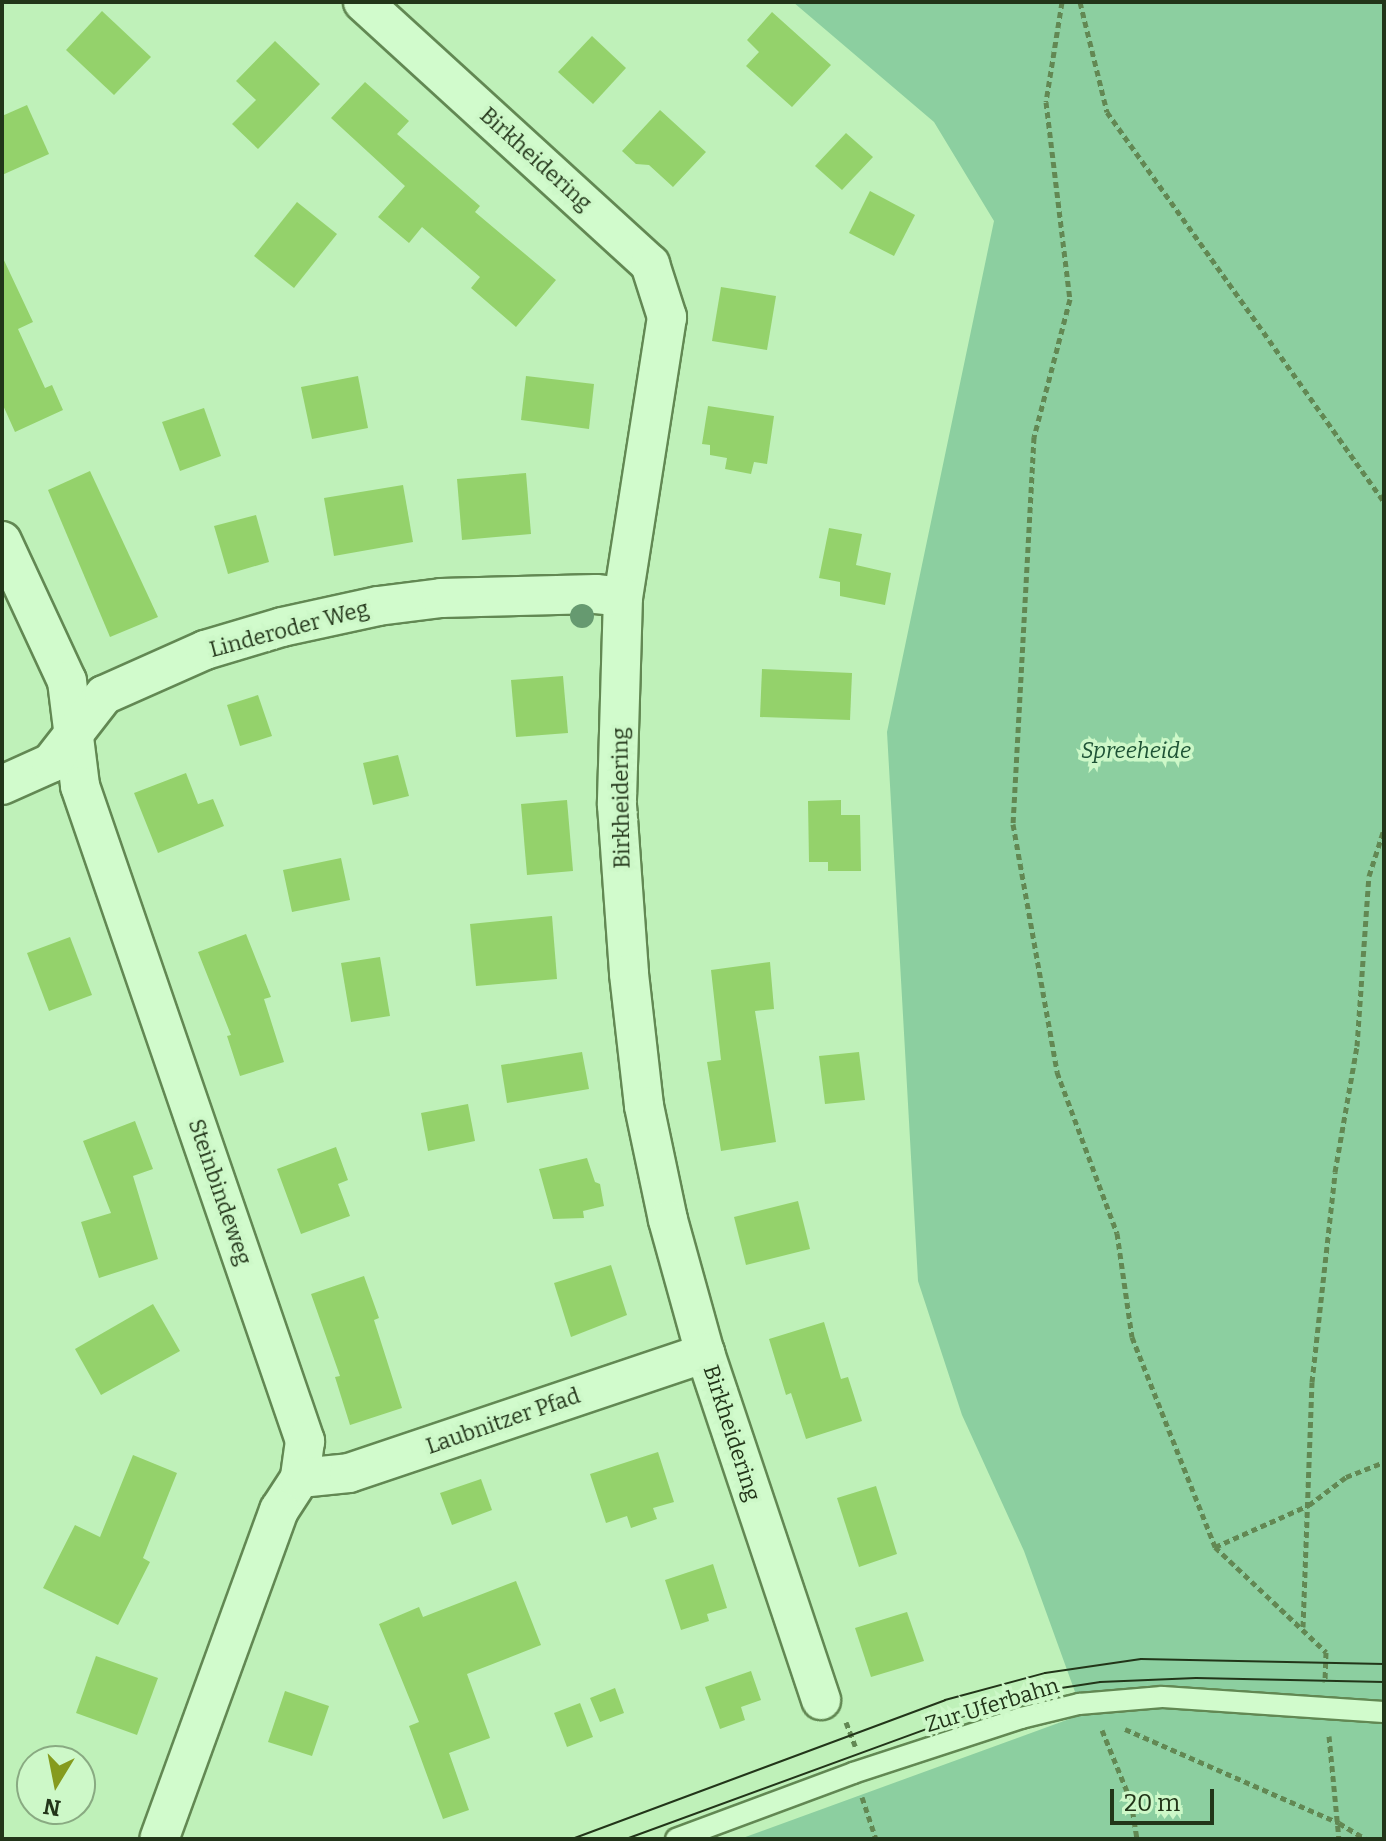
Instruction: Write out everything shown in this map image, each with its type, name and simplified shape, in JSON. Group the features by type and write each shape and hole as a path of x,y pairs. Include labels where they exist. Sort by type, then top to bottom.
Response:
{"street":[{"name":"Birkheidering","path":"363,2 650,264 667,317 623,597 617,805 629,974 647,1121 668,1220 705,1353 821,1700"},
{"name":"Steinbindeweg","path":"2,541 67,681 80,786 305,1441 300,1478 279,1510 159,1839"},
{"name":"Linderoder Weg","path":"2,785 51,763 104,695 205,650 282,627 378,606 441,598 596,594 623,597"},
{"name":"Laubnitzer Pfad","path":"300,1478 349,1473 705,1353"}],"lane":[{"name":"Zur Uferbahn","path":"676,1839 853,1773 1021,1718 1079,1704 1162,1697 1384,1712"}],"path":[{"path":"1062,2 1046,102 1070,299 1034,437 1013,824 1057,1072 1117,1233 1132,1337 1215,1547 1326,1652 1326,1707 1339,1839"},
{"path":"1080,2 1107,112 1384,502"},
{"path":"1303,1628 1312,1382 1331,1202 1357,1046 1369,876 1384,829"},
{"path":"1215,1547 1309,1505 1346,1477 1384,1462"},
{"path":"1079,1704 1097,1716 1339,1823 1366,1839"},
{"path":"1097,1716 1131,1801 1137,1839"},
{"path":"853,1773 876,1839"}],"green space":[{"name":"Spreeheide","path":"793,2 1384,2 1384,1839 740,1839 1083,1714 1024,1551 962,1415 918,1281 887,732 994,221 934,122"}],"building":[{"path":"102,11 151,57 114,95 66,50"},
{"path":"772,12 831,65 792,107 746,66 759,52 747,40"},
{"path":"592,36 626,68 593,104 558,72"},
{"path":"275,41 320,84 258,149 232,124 256,100 236,81"},
{"path":"365,82 409,121 397,134 480,206 475,212 556,280 516,327 471,288 480,277 422,227 409,243 378,217 405,186 331,118"},
{"path":"27,105 49,154 2,175 2,116"},
{"path":"660,110 706,152 673,187 649,165 636,164 622,151"},
{"path":"846,133 873,157 842,190 815,166"},
{"path":"870,191 915,215 894,256 849,233"},
{"path":"297,202 337,234 294,288 254,256"},
{"path":"2,256 33,322 18,329 45,388 52,385 63,410 15,432 2,403"},
{"path":"721,287 776,296 767,350 712,341"},
{"path":"358,376 368,428 312,439 301,387"},
{"path":"526,376 594,384 589,429 521,420"},
{"path":"708,406 774,416 767,464 754,462 751,474 725,469 727,458 710,455 710,445 702,444"},
{"path":"204,408 221,456 180,471 162,422"},
{"path":"90,471 158,617 110,637 48,490"},
{"path":"526,473 531,534 462,540 457,479"},
{"path":"403,485 413,542 334,556 324,498"},
{"path":"256,515 269,562 228,574 214,526"},
{"path":"829,528 862,534 856,565 891,573 885,605 840,596 840,582 819,578"},
{"path":"762,669 852,673 850,720 760,717"},
{"path":"563,676 568,733 516,737 511,680"},
{"path":"258,695 272,736 240,746 227,705"},
{"path":"398,755 409,796 373,805 363,763"},
{"path":"186,773 198,804 213,799 224,826 158,853 134,793"},
{"path":"567,800 573,871 527,875 521,804"},
{"path":"841,800 841,815 860,815 861,871 828,871 828,862 809,862 808,801"},
{"path":"341,858 350,900 292,912 283,870"},
{"path":"552,916 557,979 476,986 470,924"},
{"path":"246,934 271,997 264,999 284,1062 240,1076 227,1036 231,1035 198,952"},
{"path":"70,937 92,995 49,1011 27,953"},
{"path":"380,957 390,1016 351,1022 341,963"},
{"path":"770,962 774,1009 755,1011 776,1142 721,1151 707,1062 721,1060 711,970"},
{"path":"582,1052 589,1089 507,1103 501,1065"},
{"path":"859,1052 865,1100 825,1104 819,1056"},
{"path":"468,1104 475,1141 428,1151 421,1113"},
{"path":"135,1121 153,1169 133,1176 158,1259 99,1278 81,1222 111,1213 83,1141"},
{"path":"336,1147 348,1180 338,1184 350,1216 301,1234 277,1169"},
{"path":"587,1158 595,1182 600,1184 604,1206 583,1211 584,1218 553,1219 539,1169"},
{"path":"798,1201 810,1249 746,1265 734,1217"},
{"path":"611,1265 627,1315 571,1337 554,1283"},
{"path":"364,1276 379,1318 374,1320 402,1408 350,1425 335,1377 340,1376 311,1294"},
{"path":"153,1304 180,1351 101,1395 75,1349"},
{"path":"824,1322 841,1379 848,1377 862,1421 806,1439 791,1393 786,1395 769,1339"},
{"path":"658,1452 674,1502 653,1508 657,1519 631,1528 627,1516 606,1523 590,1474"},
{"path":"133,1455 177,1473 143,1558 150,1562 118,1625 43,1588 75,1525 100,1537"},
{"path":"481,1479 492,1510 452,1525 440,1493"},
{"path":"876,1486 897,1554 859,1567 837,1498"},
{"path":"713,1564 727,1608 707,1614 709,1621 681,1630 665,1580"},
{"path":"516,1581 541,1645 467,1674 490,1738 449,1753 469,1810 443,1819 409,1726 419,1722 379,1624 419,1607 423,1617"},
{"path":"907,1612 924,1661 871,1677 855,1628"},
{"path":"96,1656 158,1678 137,1735 76,1713"},
{"path":"751,1671 761,1700 741,1707 745,1720 720,1729 705,1687"},
{"path":"615,1688 624,1713 600,1722 590,1698"},
{"path":"285,1691 329,1706 312,1756 268,1742"},
{"path":"580,1703 593,1737 567,1747 554,1713"}],"tram line":[{"path":"572,1839 945,1700 1045,1673 1141,1659 1384,1664"},
{"path":"626,1839 948,1721 1048,1690 1100,1682 1196,1678 1384,1682"}]}
